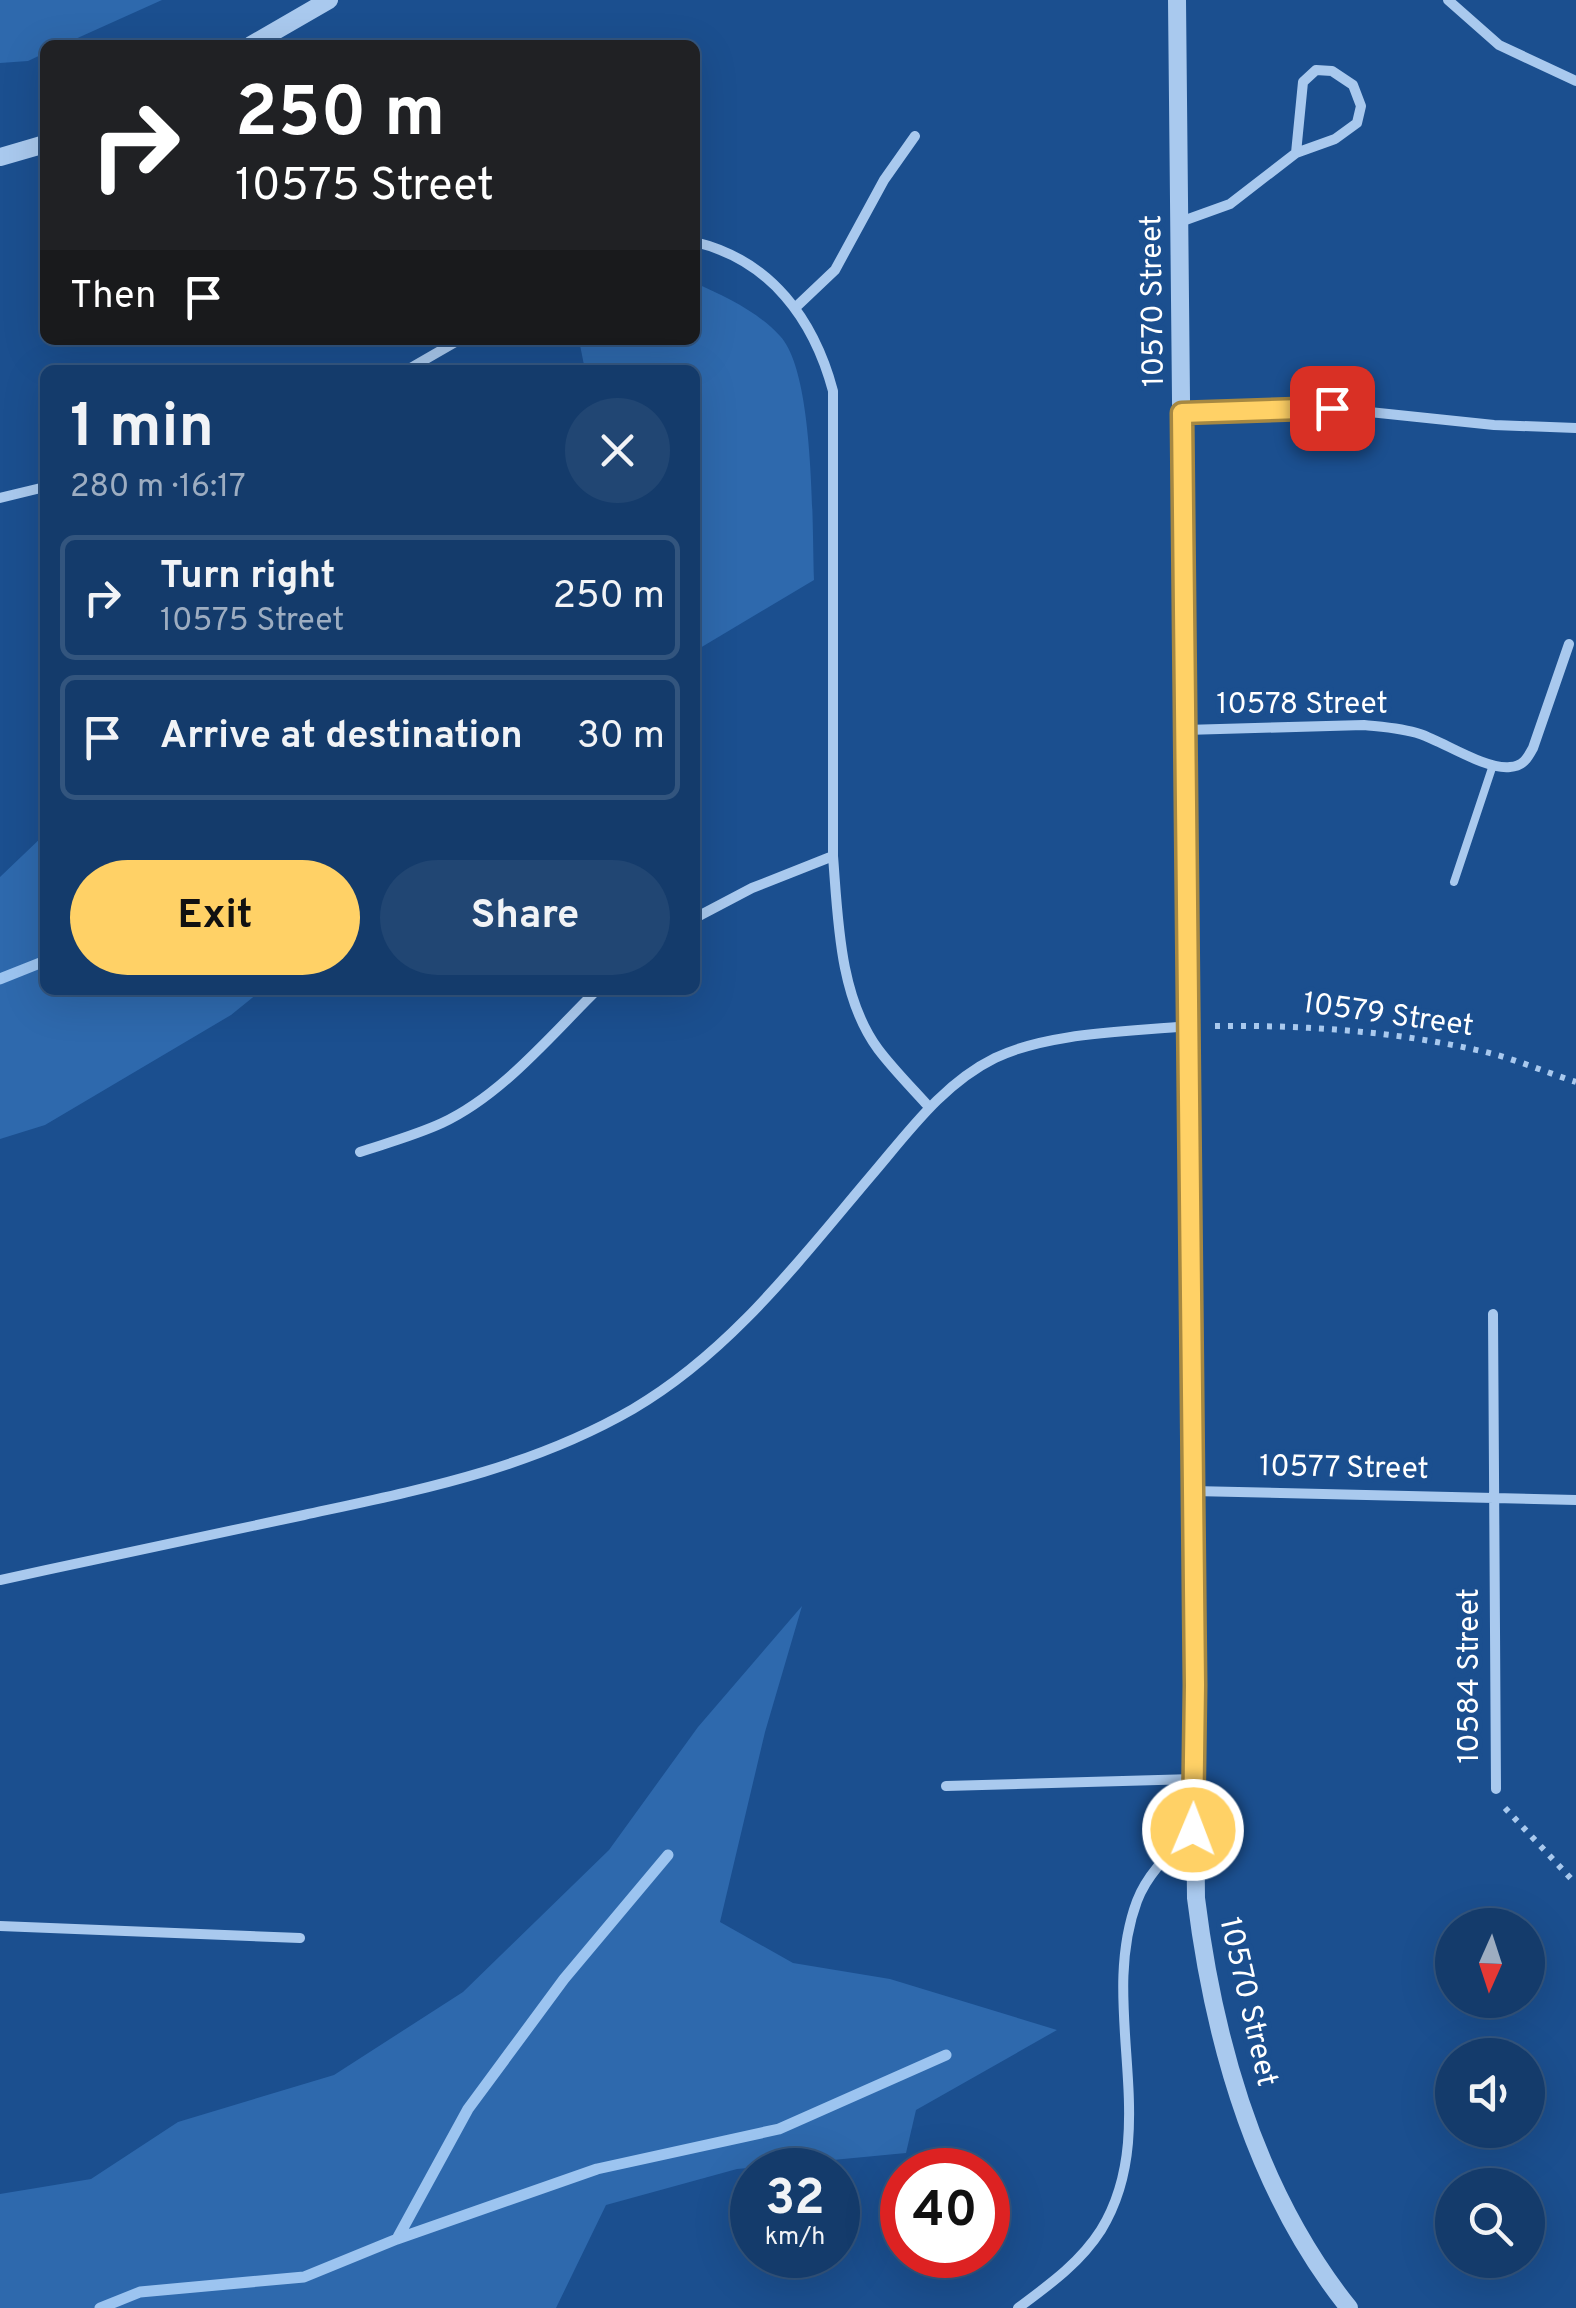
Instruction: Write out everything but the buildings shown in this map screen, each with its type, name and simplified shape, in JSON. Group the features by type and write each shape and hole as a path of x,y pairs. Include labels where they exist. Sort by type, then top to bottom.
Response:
{"street":[{"path":"260,40 329,0"},
{"name":"10570 Street","path":"1177,0 1196,1898 1206,1974 1228,2070 1262,2158 1302,2238 1349,2308"},
{"path":"1448,0 1499,44 1576,81"},
{"path":"1180,222 1230,204 1296,153 1335,138 1358,123 1358,94 1345,78 1322,69 1309,74 1303,82 1296,153"},
{"path":"796,307 836,270 884,180 915,136"},
{"path":"0,157 40,145"},
{"path":"700,244 745,260 779,288 796,307 825,361 833,392 833,856 838,925 847,972 876,1046 929,1107"},
{"path":"416,365 450,345"},
{"path":"1182,413 1332,408 1494,425 1576,428"},
{"path":"0,498 40,488"},
{"path":"1494,765 1515,767 1526,761 1569,644"},
{"name":"10578 Street","path":"1185,730 1364,725 1392,728 1418,733 1494,765"},
{"path":"700,915 752,888 833,856"},
{"path":"360,1152 444,1122 479,1100 591,995"},
{"path":"0,1580 406,1493 502,1469 571,1443 636,1408 691,1370 753,1314 929,1107 967,1076 995,1058 1024,1048 1113,1033 1188,1026"},
{"path":"1493,1314 1495,1498"},
{"name":"10577 Street","path":"1193,1491 1576,1500"},
{"name":"10584 Street","path":"1495,1498 1496,1789"},
{"path":"946,1786 1194,1779"},
{"path":"1018,2308 1071,2267 1100,2232 1120,2191 1128,2147 1123,1980 1126,1943 1138,1899 1157,1866 1193,1830"},
{"path":"0,1926 300,1938"}],"lane":[{"path":"1454,882 1494,765"}],"path":[{"name":"10579 Street","path":"1188,1026 1298,1025 1410,1038 1483,1051 1576,1082"},
{"name":"10584 Street","path":"1496,1789 1504,1807 1576,1884"}],"shaded area":[{"path":"0,0 162,0 73,40 40,40 40,55 28,61 0,63"},
{"path":"700,285 761,319 780,336 800,382 806,415 814,580 700,648 700,365 584,365 580,345 700,345"},
{"path":"40,839 40,995 256,995 231,1015 45,1125 0,1139 0,877"},
{"path":"802,1606 765,1732 720,1922 793,1963 890,1979 1057,2030 916,2110 907,2148 880,2148 880,2155 860,2157 860,2148 730,2148 730,2171 606,2205 556,2308 0,2308 0,2194 91,2179 178,2122 334,2075 463,1992 609,1850 698,1727"}],"waterway":[{"path":"0,979 40,963"},
{"path":"100,2308 140,2292 304,2277 397,2239 468,2109 564,1979 668,1855"},
{"path":"397,2239 597,2169 779,2129 946,2055"}],"route":[{"path":"1193,1830 1195,1685 1182,413 1332,408"}]}
